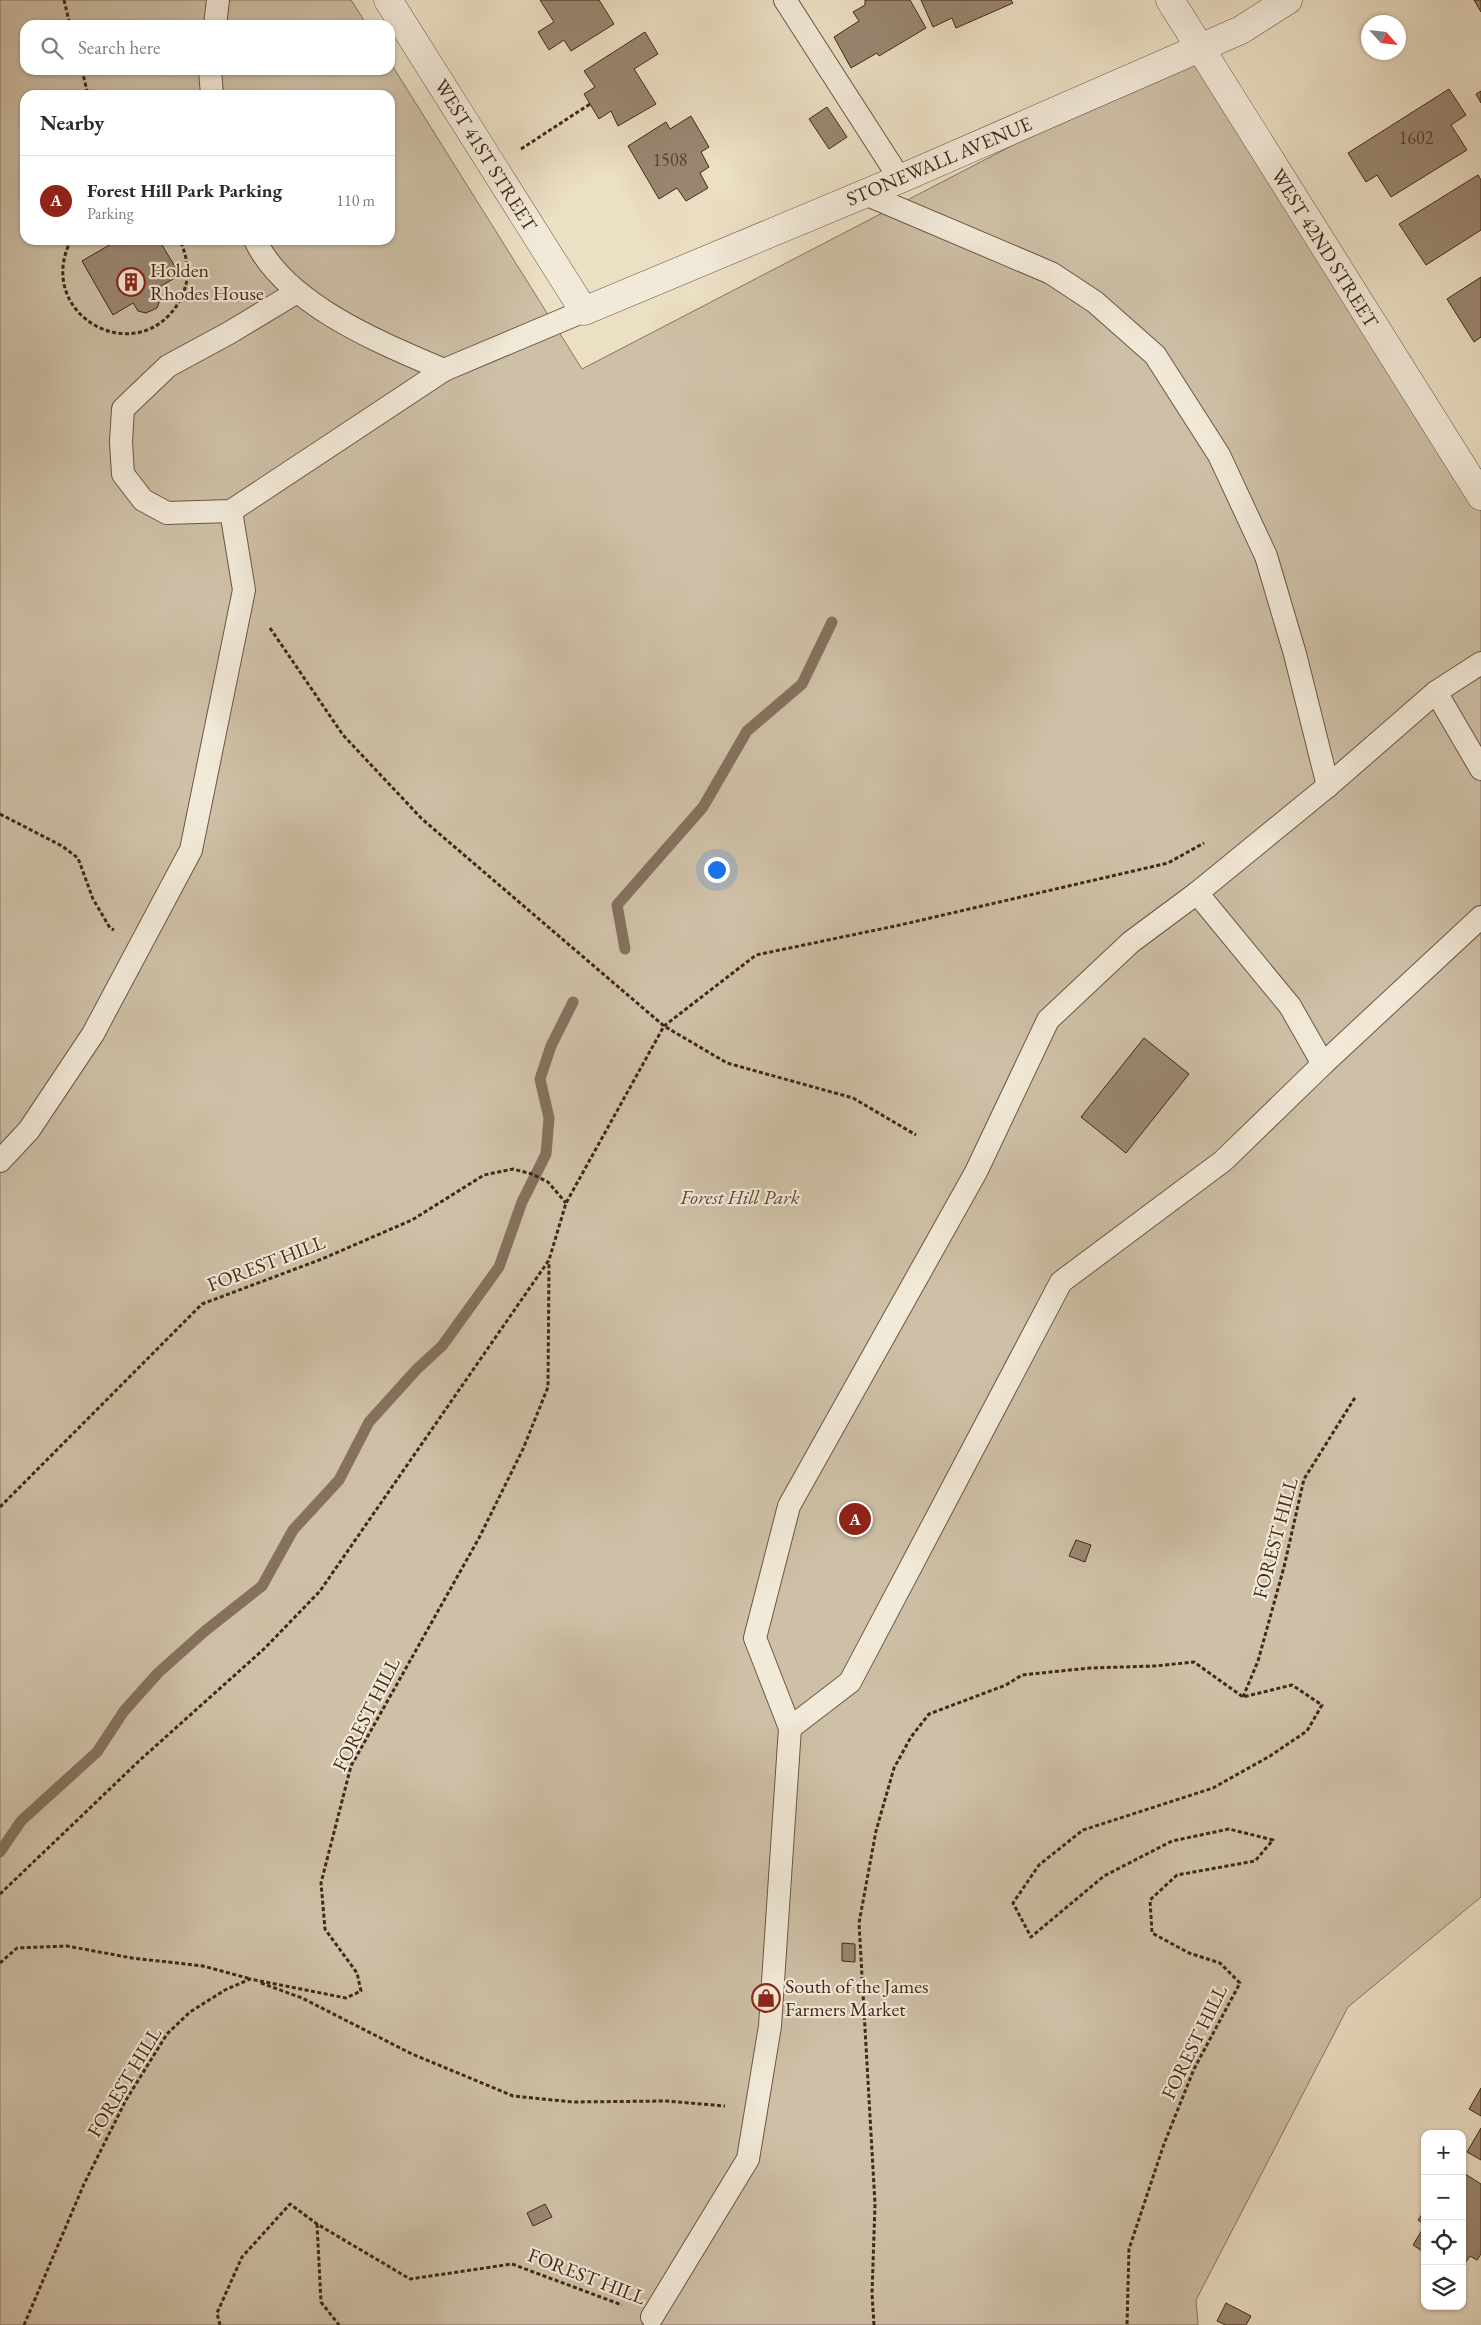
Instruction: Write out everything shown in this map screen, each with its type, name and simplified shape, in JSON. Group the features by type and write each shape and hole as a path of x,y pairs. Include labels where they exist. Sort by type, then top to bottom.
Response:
{"street":[{"name":"WEST 41ST STREET","path":"388,0 584,311"},
{"name":"WEST 42ND STREET","path":"1170,0 1481,496"},
{"name":"STONEWALL AVENUE","path":"584,311 865,194 1241,30 1288,0"}],"lane":[{"path":"216,20 218,0"},
{"path":"785,0 900,179"},
{"path":"210,75 212,90"},
{"path":"865,194 1051,273 1095,302 1155,355 1219,455 1266,556 1295,654 1328,786"},
{"path":"258,245 262,254 297,292 369,338 444,370"},
{"path":"297,292 229,333 168,366 123,409 121,442 123,474 143,500 168,513 231,511 444,370 584,311"},
{"path":"0,1161 29,1130 93,1034 191,850 244,590 231,511"},
{"path":"652,2317 748,2159 770,2026 790,1728 755,1638 789,1506 976,1172 1048,1020 1131,942 1197,893 1328,786 1436,692 1481,663"},
{"path":"1436,692 1481,769"},
{"path":"1197,893 1290,1006 1323,1064"},
{"path":"790,1728 850,1682 1061,1282 1223,1161 1323,1064 1481,917"}],"path":[{"path":"64,0 69,20"},
{"path":"83,75 87,90"},
{"path":"517,152 590,104"},
{"path":"68,245 64,254 62,275 67,296 79,314 96,327 116,334 138,333 158,325 174,312 184,294 188,275 187,255 182,245"},
{"path":"244,590 343,735 416,812 664,1026 727,1063 852,1098 916,1135"},
{"path":"0,814 62,846 78,858 93,899 110,928 141,944"},
{"path":"0,1894 140,1760 265,1648 320,1591 549,1260 566,1203 664,1026 756,955 900,925 1168,862 1212,838"},
{"name":"FOREST HILL","path":"0,1507 202,1304 322,1259 412,1220 484,1175 513,1170 532,1174 548,1182 566,1203"},
{"name":"FOREST HILL","path":"24,2325 24,2321 84,2184 126,2100 167,2034 190,2012 225,1990 250,1979 346,1998 361,1990 357,1972 324,1929 321,1883 350,1766 479,1538 523,1449 548,1387 549,1260"},
{"name":"FOREST HILL","path":"1243,1697 1258,1661 1284,1567 1304,1479 1356,1396"},
{"path":"874,2325 872,2294 875,2204 859,1923 876,1831 894,1768 910,1737 930,1714 1006,1684 1022,1675 1090,1668 1155,1666 1194,1662 1243,1697"},
{"name":"FOREST HILL","path":"1127,2325 1129,2249 1164,2144 1194,2069 1240,1983 1220,1963 1189,1953 1152,1933 1150,1900 1177,1875 1255,1861 1273,1840 1230,1829 1172,1841 1104,1876 1031,1937 1014,1902 1039,1865 1083,1830 1213,1788 1270,1756 1307,1731 1322,1705 1292,1685 1243,1697"},
{"path":"0,1963 17,1948 67,1946 132,1958 203,1966 250,1979 302,1998 412,2054 513,2096 573,2102 666,2101 756,2109"},
{"name":"FOREST HILL","path":"220,2325 217,2313 242,2257 290,2204 317,2224 410,2279 512,2264 652,2317"},
{"path":"317,2224 321,2302 339,2325"}],"green space":[{"name":"Forest Hill Park","path":"0,0 351,0 364,20 20,20 20,75 395,75 395,70 582,369 1200,48 1481,496 1481,1897 1348,2007 1196,2300 1198,2325 0,2325"}],"building":[{"path":"540,0 599,0 614,24 571,51 564,40 549,50 538,32 554,22"},
{"path":"865,0 910,0 926,28 879,56 877,53 851,68 834,37 859,21 853,12 865,5"},
{"path":"921,0 1011,0 1013,3 956,28 952,18 933,27"},
{"path":"1474,0 1481,0 1481,12"},
{"path":"645,32 658,54 634,69 656,104 618,126 611,111 599,119 584,94 595,87 584,71"},
{"path":"1449,89 1466,115 1451,125 1467,150 1391,197 1377,175 1366,182 1348,153"},
{"path":"1481,91 1481,103 1476,94"},
{"path":"827,107 847,137 829,149 809,119"},
{"path":"691,116 709,147 701,152 709,167 700,173 708,188 686,201 677,188 659,199 628,146 666,122 670,129"},
{"path":"1478,175 1481,180 1481,230 1426,265 1399,224"},
{"name":"Holden Rhodes House","path":"109,245 162,245 180,275 156,289 161,297 157,308 146,313 138,311 133,303 113,315 82,261"},
{"path":"1481,277 1481,337 1474,342 1447,299"},
{"path":"1144,1038 1189,1074 1126,1153 1081,1117"},
{"path":"1076,1540 1091,1545 1085,1562 1069,1556"},
{"path":"842,1943 855,1944 855,1962 842,1961"},
{"path":"1481,2088 1481,2116 1469,2109"},
{"path":"1481,2128 1481,2160 1467,2152"},
{"path":"1466,2175 1481,2184 1481,2254 1477,2260 1470,2256 1466,2262"},
{"path":"545,2204 552,2217 533,2226 527,2213"},
{"path":"1421,2232 1421,2250 1413,2245"},
{"path":"1226,2303 1251,2316 1246,2325 1226,2325 1217,2321"}],"waterway":[{"path":"625,949 617,905 703,807 747,731 802,684 832,622"},
{"path":"0,1852 21,1821 97,1752 124,1711 158,1673 205,1631 262,1586 293,1530 339,1480 369,1422 417,1369 442,1346 499,1267 522,1202 546,1154 549,1118 540,1079 551,1046 573,1002"}],"place":[{"name":"Holden Rhodes House","path":"131,282"},
{"name":"Forest Hill Park Parking","path":"855,1519"},
{"name":"South of the James Farmers Market","path":"766,1998"}]}
